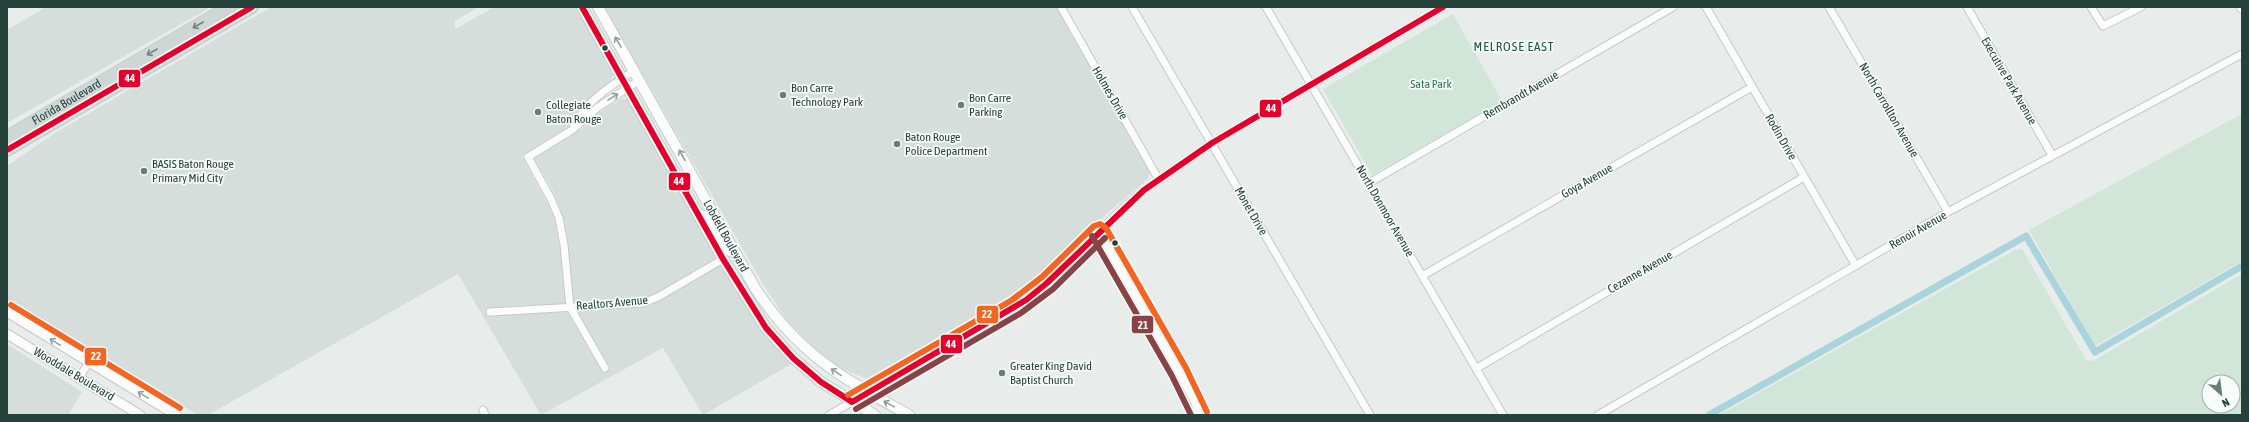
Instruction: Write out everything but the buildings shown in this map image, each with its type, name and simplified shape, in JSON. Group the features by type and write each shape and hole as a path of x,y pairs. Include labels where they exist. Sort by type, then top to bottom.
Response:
{"main road":[{"name":"Florida Boulevard","path":"219,20 229,7"},
{"name":"Florida Boulevard","path":"7,150 126,74 219,20 252,7"},
{"name":"Lobdell Boulevard","path":"582,7 626,89 723,259 766,328 793,358 821,382 875,415"},
{"name":"Lobdell Boulevard","path":"598,7 635,70 755,288 773,316 786,331 827,366 869,393 909,415"},
{"path":"600,40 608,44 625,69 635,70"},
{"name":"Florida Boulevard","path":"7,136 126,74"},
{"path":"626,89 639,91 656,118 664,123"},
{"path":"7,143 21,134 26,125"},
{"path":"698,214 704,216 711,222 726,248 736,252"},
{"path":"723,259 736,252"},
{"path":"852,402 869,393"}],"street":[{"name":"Holmes Drive","path":"1061,7 1159,180"},
{"name":"Monet Drive","path":"1132,7 1370,415"},
{"name":"North Donmoor Avenue","path":"1266,7 1503,415"},
{"path":"869,393 1026,300 1047,283 1124,207 1159,180 1212,143 1443,7"},
{"name":"Rembrandt Avenue","path":"1369,184 1673,7"},
{"name":"Rodin Drive","path":"1706,7 1856,266"},
{"name":"North Carrollton Avenue","path":"1829,7 1948,212"},
{"name":"Executive Park Avenue","path":"1967,7 2052,155"},
{"path":"2091,7 2103,26 2141,7"},
{"name":"Renoir Avenue","path":"1598,415 1948,212 2242,54"},
{"path":"572,130 578,117 588,105 635,70"},
{"path":"605,368 570,307 564,245 559,218 551,199 528,157 572,130 598,107 640,80"},
{"name":"Goya Avenue","path":"1422,276 1752,87"},
{"name":"Cezanne Avenue","path":"1477,368 1804,177"},
{"path":"1099,232 1179,372 1199,415"},
{"name":"Realtors Avenue","path":"490,312 635,304 651,301 723,259"},
{"name":"Wooddale Boulevard","path":"7,312 176,415"},
{"name":"Wooddale Boulevard","path":"7,334 140,415"},
{"path":"79,378 89,362"},
{"path":"829,415 852,402"}],"shaded area":[{"path":"46,7 211,7 7,123 7,30"},
{"path":"271,7 479,7 455,21 455,29 494,7 576,7 613,75 610,82 591,96 573,117 580,130 599,112 622,98 630,101 747,307 793,363 703,415 663,348 541,415 458,274 208,415 198,415 7,302 7,166 55,133","holes":["530,151 553,191 561,211 553,214 522,156"]},
{"path":"604,7 1061,7 1150,172 1148,179 1111,210 1028,291 874,382 840,368 813,347 786,319 763,284"},
{"path":"7,344 82,392 68,415 7,415"}],"green space":[{"name":"Sata Park","path":"1453,14 1502,101 1372,175 1323,89"},
{"path":"2242,114 2242,261 2095,346 2029,230"},
{"path":"2022,249 2086,360 2093,361 2242,274 2242,415 1719,415 2015,250"}],"waterway":[{"path":"1709,415 2026,236 2095,352 2242,266"}],"transit line":[{"name":"44","path":"7,150 252,7"},
{"name":"44","path":"582,7 723,259 766,328 793,358 821,382 852,402 1026,300 1047,283 1144,190 1212,143 1443,7"},
{"name":"22","path":"848,395 1012,300 1042,277 1094,226 1100,224 1106,228 1186,368 1207,412"},
{"name":"21","path":"1092,236 1172,376 1191,415"},
{"name":"21","path":"856,409 1021,313 1053,289 1105,238"},
{"name":"22","path":"11,305 180,408"}],"place":[{"name":"Bon Carre Technology Park","path":"783,95"},
{"name":"Bon Carre Parking","path":"961,105"},
{"name":"Collegiate Baton Rouge","path":"538,112"},
{"name":"Baton Rouge Police Department","path":"897,144"},
{"name":"BASIS Baton Rouge Primary Mid City","path":"144,171"},
{"name":"Greater King David Baptist Church","path":"1002,373"}],"district":[{"name":"MELROSE EAST","path":"1514,46"}]}
